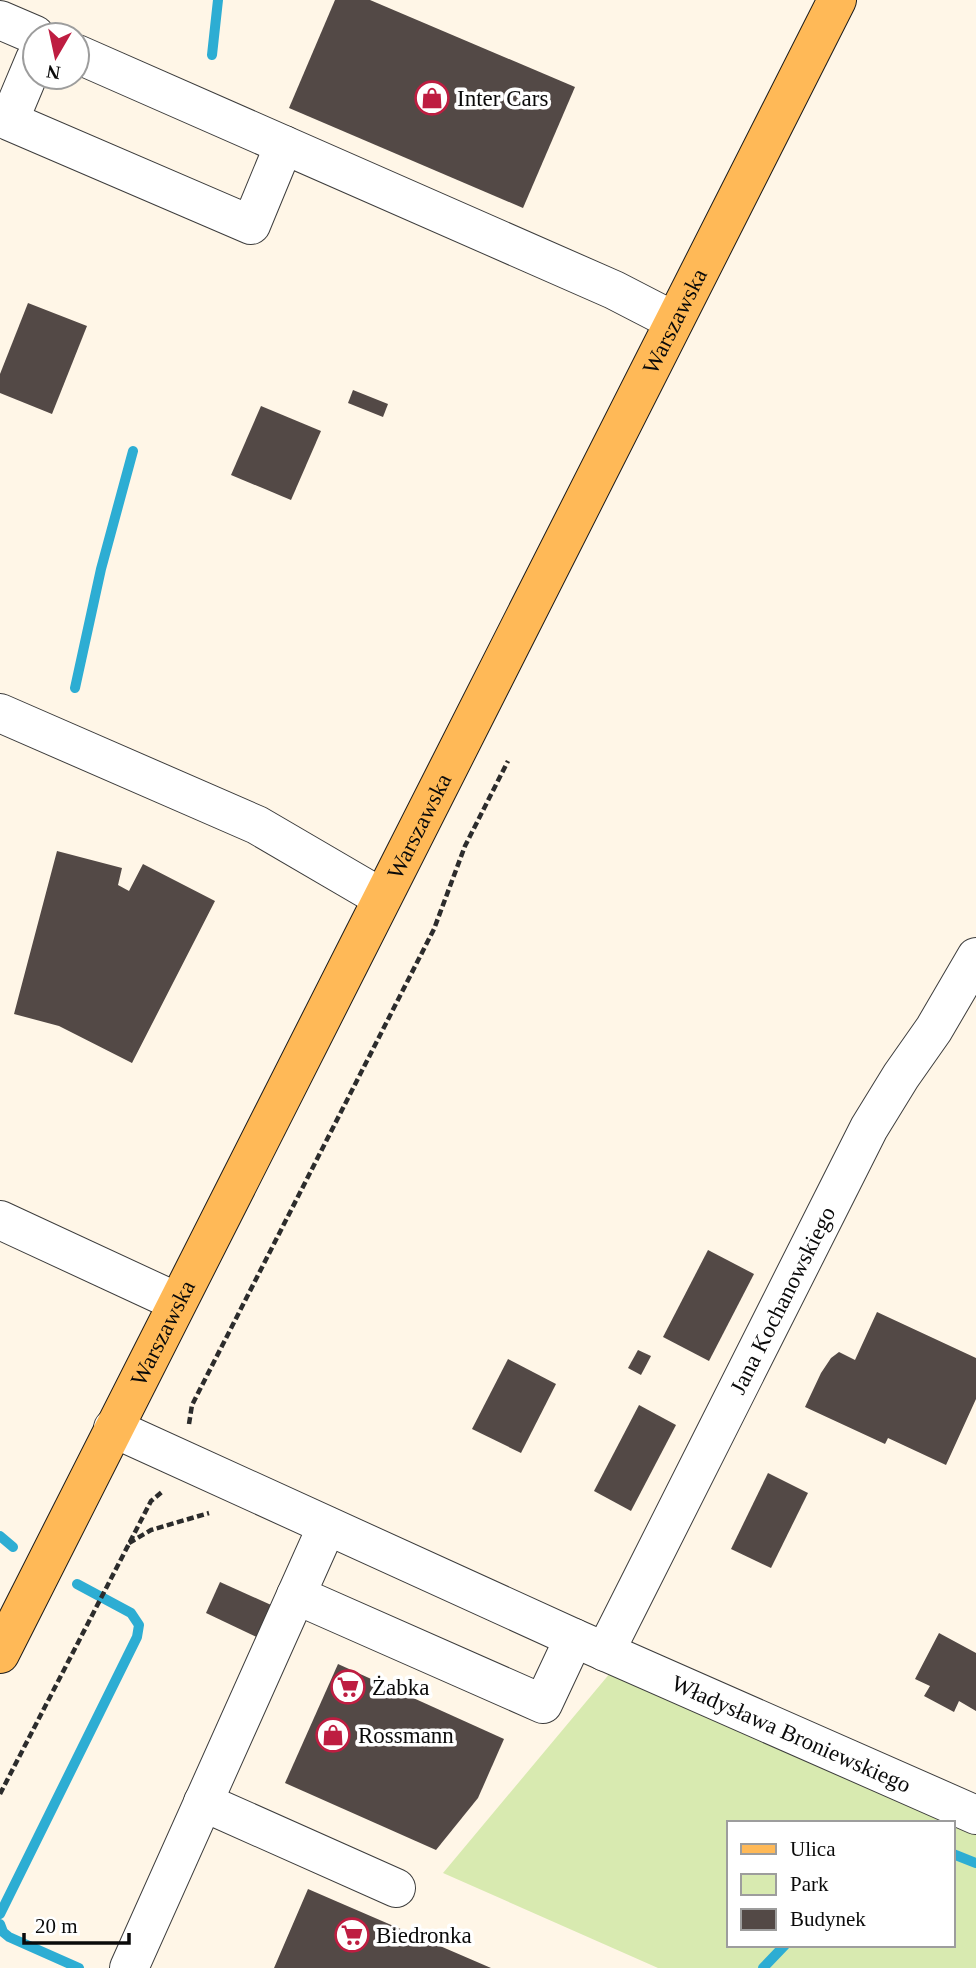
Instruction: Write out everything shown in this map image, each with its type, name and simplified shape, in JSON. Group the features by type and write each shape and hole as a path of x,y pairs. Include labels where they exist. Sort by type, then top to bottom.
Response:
{"main road":[{"name":"Warszawska","path":"0,1654 837,0"}],"street":[{"path":"0,20 21,29"},
{"path":"91,60 614,290 674,321"},
{"path":"22,91 9,121 251,225 284,145"},
{"path":"0,713 257,825 382,898"},
{"name":"Jana Kochanowskiego","path":"296,1595 543,1704 589,1645 869,1128 934,1029 976,957"},
{"path":"0,1220 177,1302"},
{"name":"Władysława Broniewskiego","path":"113,1428 589,1645 976,1815"},
{"path":"129,1968 327,1526"},
{"path":"203,1802 396,1888"}],"path":[{"path":"190,1431 189,1415 192,1405 434,929 465,846 508,761"},
{"path":"129,1544 151,1530 193,1516 219,1511"},
{"path":"0,1794 110,1581"}],"green space":[{"path":"616,1666 976,1826 976,1968 658,1968 443,1873"}],"building":[{"name":"Inter Cars","path":"335,0 370,0 575,87 523,208 289,108"},
{"path":"28,303 87,326 52,414 0,393 0,374"},
{"path":"353,390 388,404 383,417 348,403"},
{"path":"261,406 321,431 291,500 231,475"},
{"path":"57,851 122,868 118,885 129,891 143,864 215,901 132,1063 59,1026 14,1014"},
{"path":"708,1250 754,1274 709,1361 663,1337"},
{"path":"877,1312 976,1358 976,1399 946,1465 888,1438 885,1444 805,1407 831,1358 839,1352 855,1360"},
{"path":"638,1350 651,1356 641,1375 628,1368"},
{"path":"508,1359 556,1384 521,1453 472,1429"},
{"path":"639,1405 676,1425 631,1511 594,1491"},
{"path":"768,1473 808,1493 771,1568 731,1549"},
{"path":"220,1582 280,1609 265,1641 206,1613"},
{"path":"939,1633 976,1653 976,1711 959,1701 954,1712 924,1696 930,1686 915,1679"},
{"path":"338,1664 504,1739 478,1798 436,1850 285,1783"},
{"name":"Biedronka","path":"308,1889 338,1902 491,1968 274,1968"}],"waterway":[{"path":"212,55 218,0"},
{"path":"75,688 101,569 133,451"},
{"path":"0,1536 13,1547"},
{"path":"0,1914 137,1637 139,1625 131,1613 77,1584"},
{"path":"955,1855 976,1863"},
{"path":"0,1924 9,1937 79,1968"},
{"path":"763,1968 783,1947"}],"place":[{"name":"Inter Cars","path":"432,98"},
{"name":"Żabka","path":"348,1687"},
{"name":"Rossmann","path":"333,1735"},
{"name":"Biedronka","path":"352,1935"}]}
